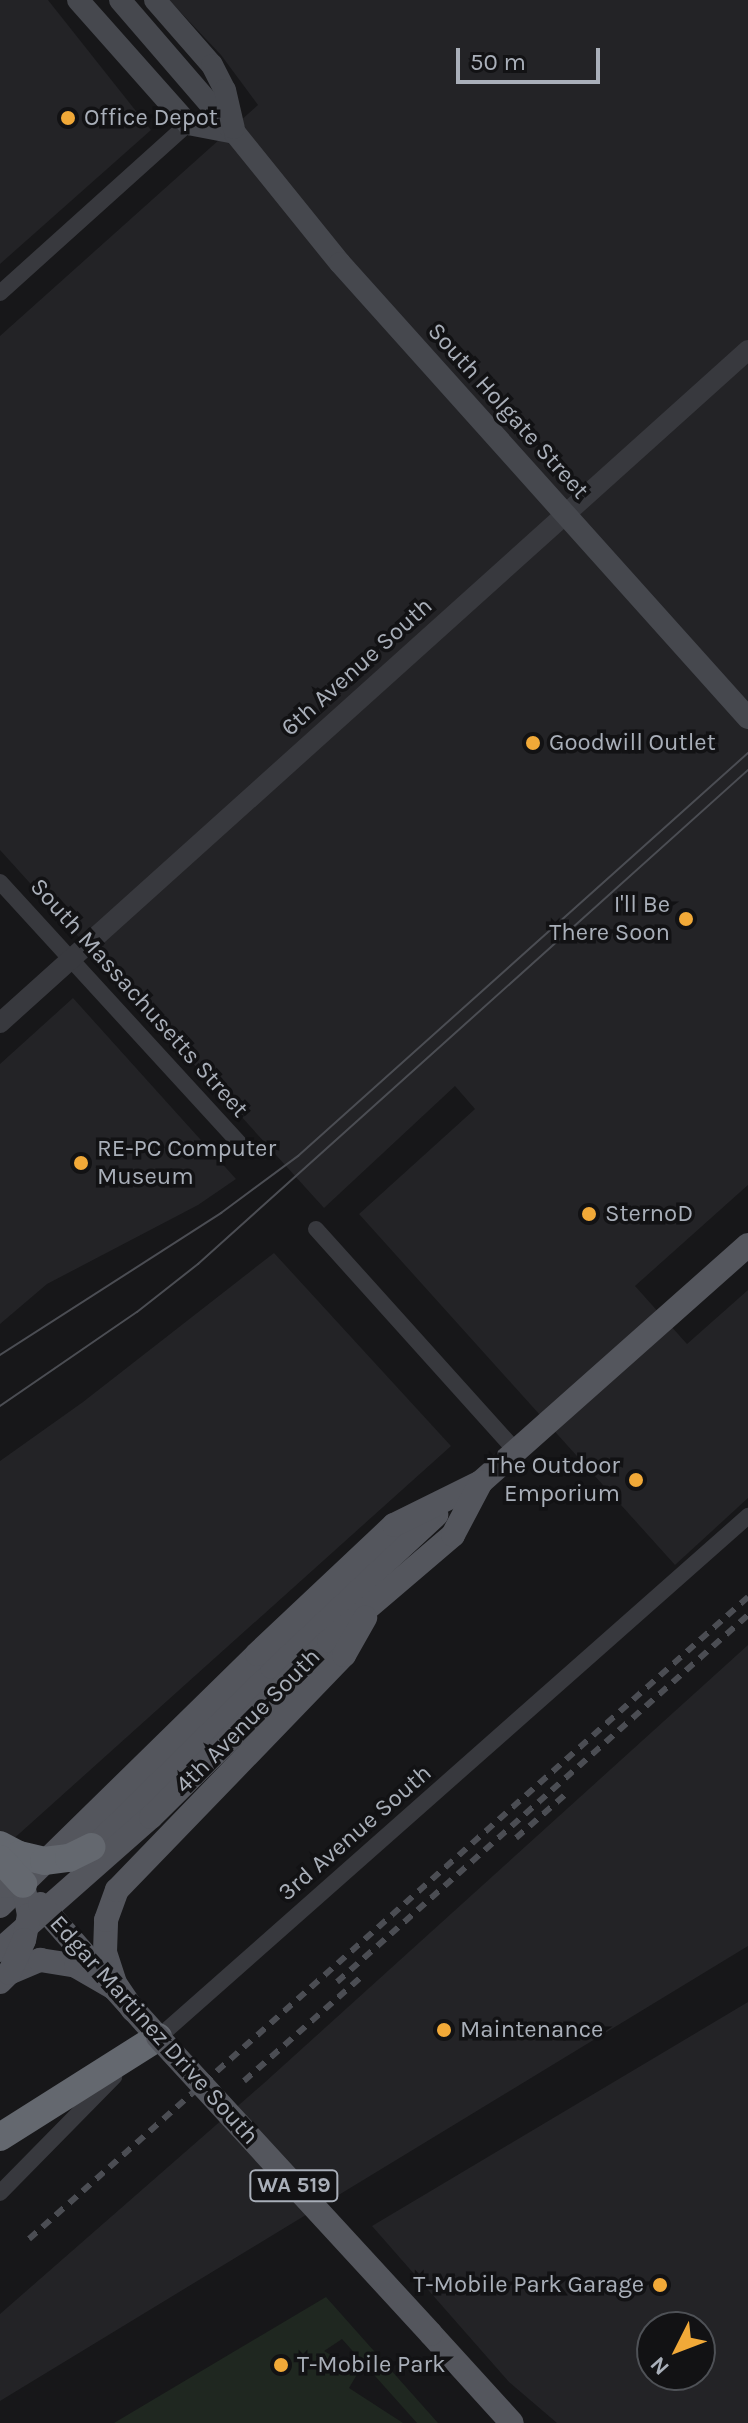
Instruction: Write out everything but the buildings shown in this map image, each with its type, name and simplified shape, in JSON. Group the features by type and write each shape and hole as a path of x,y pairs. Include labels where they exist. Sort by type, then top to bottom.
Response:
{"highway":[{"path":"0,1845 19,1855 44,1861 69,1858 92,1847"},
{"path":"0,1859 21,1891"},
{"path":"0,2137 158,2037"}],"main road":[{"path":"78,0 188,124 235,133"},
{"name":"South Holgate Street","path":"120,0 235,133 340,263 748,718"},
{"name":"South Holgate Street","path":"155,0 212,65 225,90 235,133"},
{"name":"4th Avenue South","path":"0,1906 257,1654 394,1525 481,1482 748,1245"},
{"path":"3,1968 27,1928 29,1915 21,1891 92,1847 272,1667 408,1539 481,1482"},
{"name":"4th Avenue South","path":"3,1968 329,1641 453,1535 481,1482"},
{"path":"133,2010 115,1983 105,1952 106,1920 117,1890 344,1655 373,1603"},
{"name":"Edgar Martinez Drive South","path":"21,1891 114,1988 507,2417"},
{"path":"3,1968 53,1960 76,1966 114,1988"}],"street":[{"path":"0,293 188,124"},
{"name":"6th Avenue South","path":"0,1023 748,350"},
{"name":"South Massachusetts Street","path":"0,882 243,1147"},
{"path":"316,1229 516,1451"},
{"name":"3rd Avenue South","path":"0,2193 126,2067 748,1516"}],"shaded area":[{"path":"0,0 48,0 151,130 0,264"},
{"path":"169,0 748,0 748,1185 635,1286 687,1344 748,1290 748,1498 675,1565 359,1214 475,1109 455,1086 324,1208 0,850 0,336 258,105 221,55"},
{"path":"73,998 236,1179 198,1205 47,1284 0,1324 0,1064"},
{"path":"274,1253 451,1446 0,1851 0,1461 83,1402"},
{"path":"748,1645 748,1946 0,2401 0,2314 263,2084"},
{"path":"748,2002 748,2423 557,2423 509,2382 372,2226"},
{"name":"T-Mobile Park","path":"326,2297 438,2423 417,2423 342,2339 324,2351 359,2371 349,2388 403,2423 114,2423"}],"tram line":[{"path":"0,1355 221,1213 298,1156 748,753"},
{"path":"0,1406 137,1312 198,1264 748,770"}],"railway":[{"path":"29,2239 748,1597"},
{"path":"337,1982 748,1615"},
{"path":"516,1838 567,1793"},
{"path":"244,2081 361,1977"}],"place":[{"name":"Office Depot","path":"68,118"},
{"name":"Goodwill Outlet","path":"533,743"},
{"name":"I'll Be There Soon","path":"686,919"},
{"name":"RE-PC Computer Museum","path":"81,1163"},
{"name":"SternoD","path":"589,1214"},
{"name":"The Outdoor Emporium","path":"636,1480"},
{"name":"Maintenance","path":"444,2030"},
{"name":"T-Mobile Park Garage","path":"660,2285"},
{"name":"T-Mobile Park","path":"281,2365"}]}
